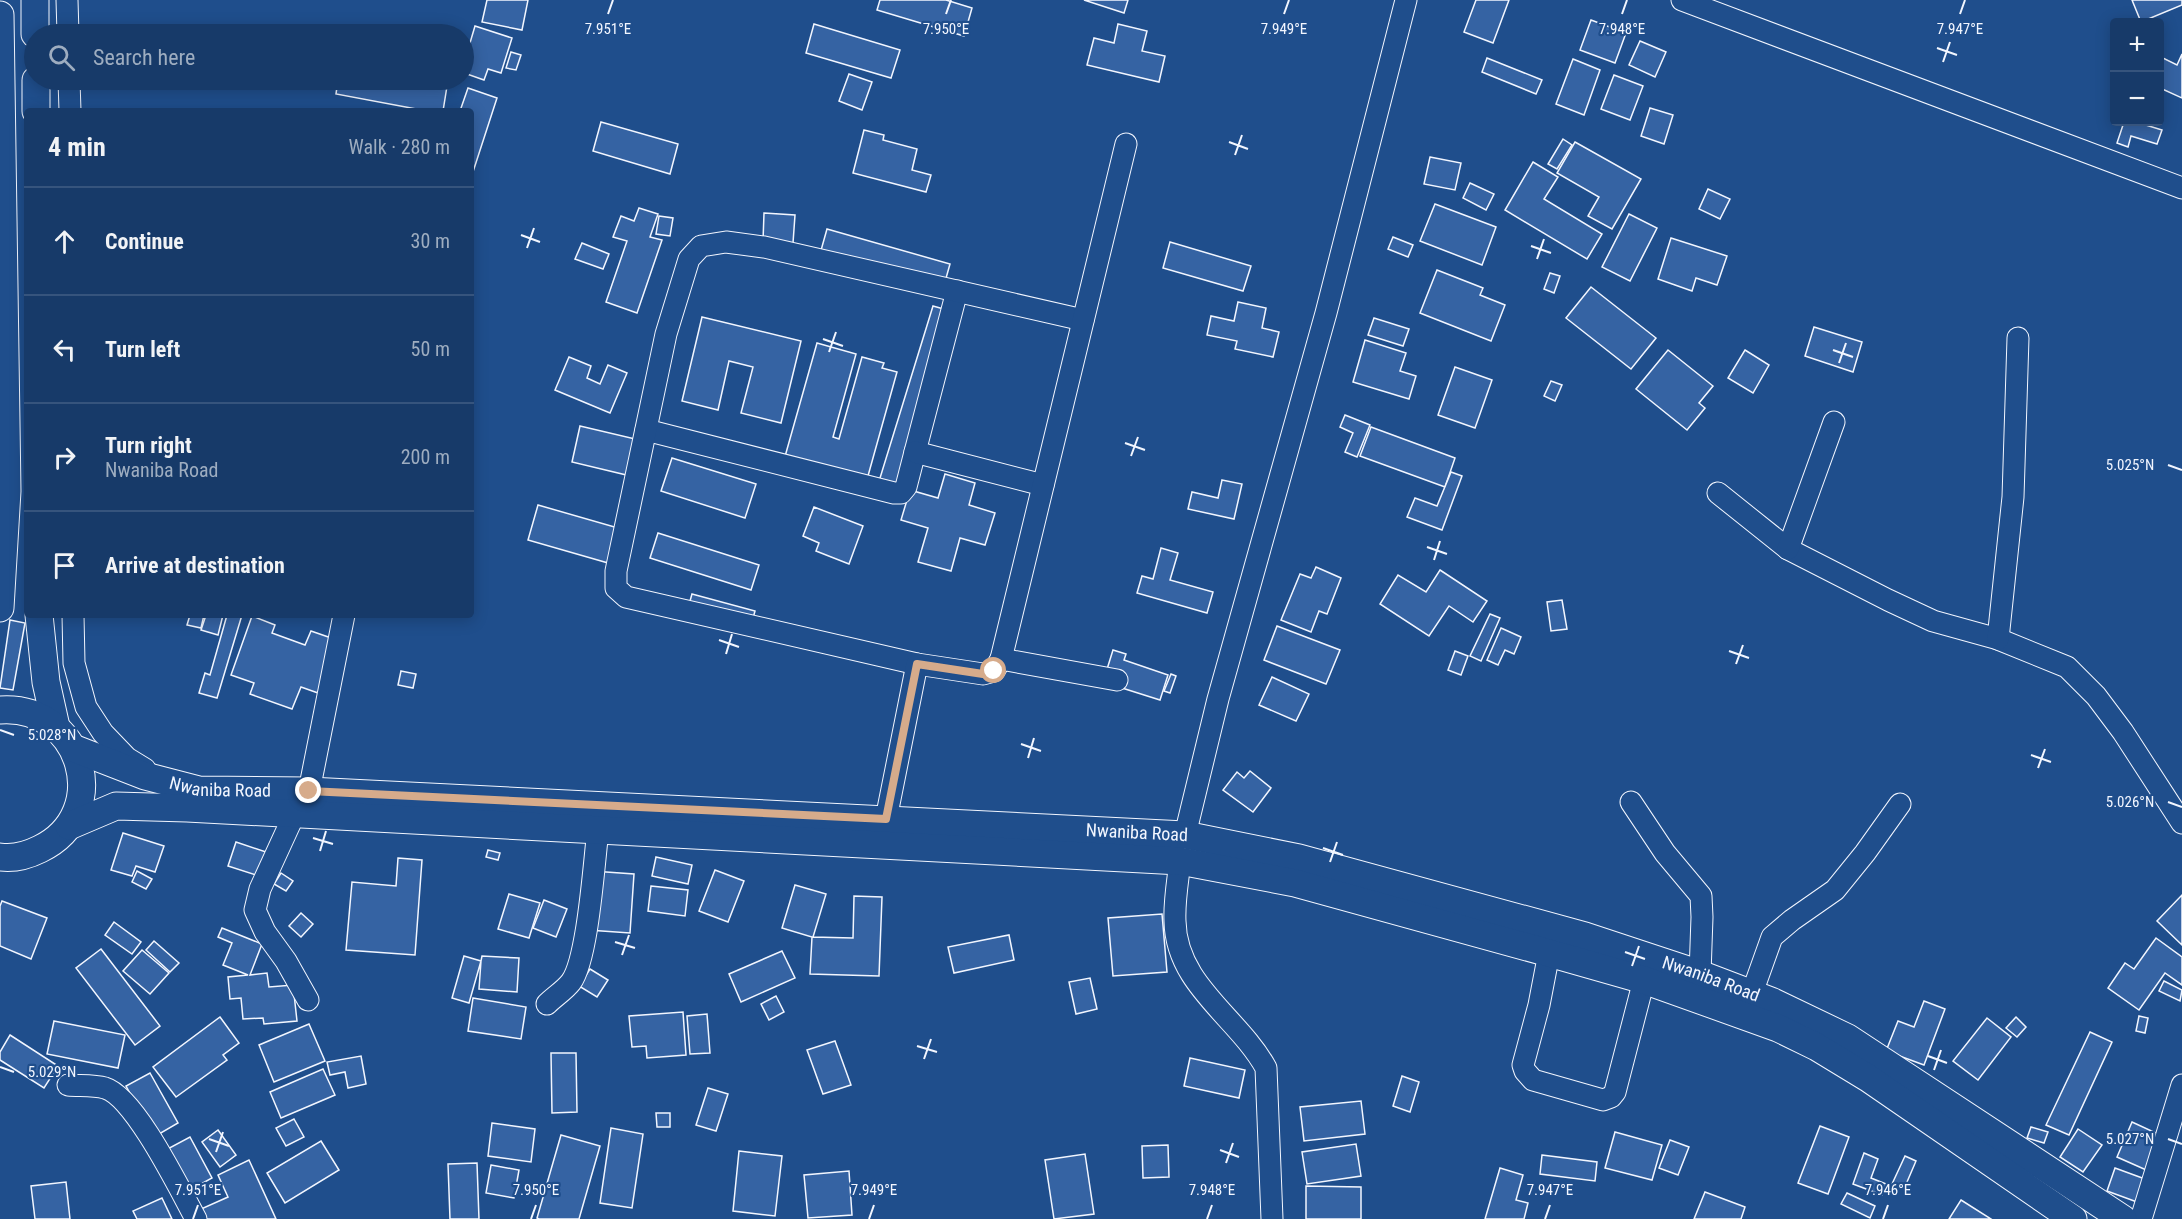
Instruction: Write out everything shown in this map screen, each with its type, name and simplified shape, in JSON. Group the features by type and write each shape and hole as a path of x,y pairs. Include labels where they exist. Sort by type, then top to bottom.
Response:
{"main road":[{"path":"34,0 35,24"},
{"path":"0,15 3,494 0,608"},
{"path":"36,90 36,108"},
{"path":"39,618 46,682 56,727"},
{"path":"0,710 12,709 35,715 56,727 73,748 80,767 82,788 78,808 69,826 51,844 28,855 0,857"},
{"name":"Nwaniba Road","path":"73,748 145,776 199,790 309,791 886,819 1299,858 1585,936 1700,974 1794,1010 1848,1038 2123,1219"},
{"path":"69,826 116,806 598,830 1182,848 1295,883 1644,980 1778,1028 1817,1047 1868,1078 2073,1219"}],"street":[{"path":"67,0 68,24"},
{"path":"1272,1219 1266,1068 1257,1052 1191,977 1179,949 1175,922 1182,848 1218,699 1326,313 1406,0"},
{"path":"1682,0 2182,188"},
{"path":"69,90 70,108"},
{"path":"1083,321 764,247 726,242 701,246 689,259 666,334 616,571 616,588 626,597 917,664 983,674 994,671 1001,658 1043,485 1083,321 1126,144"},
{"path":"646,430 901,493 906,487 957,291"},
{"path":"1998,639 2013,497 2018,338"},
{"path":"1788,549 1834,422"},
{"path":"915,452 1043,485"},
{"path":"1718,493 1788,549 1933,621 1998,639 2067,667 2089,689 2123,732 2182,823"},
{"path":"73,618 74,663 86,707 103,733 127,758 152,773 199,790"},
{"path":"309,791 343,618"},
{"path":"1001,658 1117,680"},
{"path":"886,819 917,664"},
{"path":"1630,802 1665,853 1701,896 1700,974"},
{"path":"1752,993 1772,937 1835,890 1900,804"},
{"path":"294,815 260,889 255,910 265,932 286,961 308,1000"},
{"path":"547,1004 572,981 580,963 598,830"},
{"path":"1549,953 1539,1005 1523,1065 1525,1071 1533,1080 1603,1100 1611,1097 1615,1092 1644,980"},
{"path":"68,1085 106,1088 129,1106 196,1219"},
{"path":"2141,1219 2182,1085"}],"building":[{"path":"487,0 528,0 522,30 482,22"},
{"path":"880,0 946,0 972,8 964,36 877,10"},
{"path":"1084,0 1128,0 1124,13"},
{"path":"1476,0 1509,0 1493,43 1464,32"},
{"path":"2132,0 2182,0 2182,5 2151,18 2139,18"},
{"path":"1591,20 1626,33 1615,63 1580,50"},
{"path":"814,24 900,50 891,78 806,53"},
{"path":"1118,24 1147,31 1142,51 1165,56 1159,82 1087,65 1094,38 1114,43"},
{"path":"475,26 512,38 501,73 488,69 484,80 474,76"},
{"path":"1640,41 1666,52 1655,77 1629,65"},
{"path":"511,52 521,55 516,70 506,68"},
{"path":"2182,54 2182,98 2164,90 2164,58 2177,65"},
{"path":"1487,58 1542,80 1536,94 1482,72"},
{"path":"1573,59 1600,70 1584,115 1556,104"},
{"path":"849,74 872,82 862,110 839,101"},
{"path":"1614,75 1643,86 1630,120 1601,109"},
{"path":"337,90 446,90 443,108 411,108 336,94"},
{"path":"467,90 497,98 474,169 474,108 461,108"},
{"path":"1650,108 1673,115 1664,144 1641,136"},
{"path":"601,122 678,144 670,174 593,151"},
{"path":"2123,126 2149,126 2162,130 2157,144 2131,136 2128,147 2117,143"},
{"path":"864,130 884,135 883,140 917,149 912,170 931,175 926,192 853,173"},
{"path":"1563,139 1572,145 1557,169 1548,164"},
{"path":"1575,142 1641,179 1612,229 1588,216 1599,197 1557,173"},
{"path":"1430,157 1461,163 1455,190 1424,184"},
{"path":"1533,162 1558,177 1544,199 1602,234 1587,259 1505,210"},
{"path":"1470,183 1494,194 1486,210 1463,198"},
{"path":"1708,189 1730,199 1720,219 1699,209"},
{"path":"1435,204 1496,227 1482,265 1420,241"},
{"path":"639,208 658,214 650,237 662,240 637,313 606,302 627,241 613,237 621,216 634,221"},
{"path":"764,213 795,215 793,243 763,241"},
{"path":"1629,214 1657,228 1630,281 1602,267"},
{"path":"659,216 673,218 670,236 656,234"},
{"path":"827,229 950,264 941,296 818,261"},
{"path":"1393,237 1413,245 1408,257 1388,249"},
{"path":"1671,238 1727,256 1717,285 1696,278 1692,291 1658,279"},
{"path":"1170,242 1251,266 1243,291 1163,268"},
{"path":"582,243 609,254 603,269 575,259"},
{"path":"1437,270 1483,288 1480,295 1505,305 1491,341 1420,313"},
{"path":"1550,273 1560,276 1554,293 1544,289"},
{"path":"1591,287 1656,338 1631,369 1566,318"},
{"path":"1238,302 1266,308 1262,328 1279,332 1273,357 1235,349 1237,341 1207,335 1211,316 1234,321"},
{"path":"933,306 958,313 901,499 876,491"},
{"path":"702,317 801,341 781,423 741,413 753,367 729,361 718,410 682,401"},
{"path":"1374,318 1409,329 1403,346 1368,335"},
{"path":"1814,327 1862,342 1853,372 1805,356"},
{"path":"1365,340 1406,353 1400,371 1416,376 1409,399 1353,382"},
{"path":"817,343 856,354 833,437 839,439 862,357 884,363 882,368 897,372 866,483 784,460"},
{"path":"1668,350 1713,386 1699,403 1705,408 1687,430 1636,389"},
{"path":"1745,350 1769,365 1753,393 1728,378"},
{"path":"569,357 591,366 587,378 600,384 608,365 627,373 610,413 555,390"},
{"path":"1455,367 1492,380 1475,428 1438,415"},
{"path":"1551,381 1562,385 1555,401 1544,396"},
{"path":"1345,415 1370,425 1357,457 1345,452 1353,433 1340,427"},
{"path":"580,426 648,442 639,478 572,462"},
{"path":"1371,427 1455,458 1445,487 1360,456"},
{"path":"672,458 756,484 745,518 661,491"},
{"path":"1451,472 1462,476 1442,530 1407,517 1415,498 1437,506"},
{"path":"945,474 975,483 969,505 995,513 985,545 960,538 951,571 918,562 928,528 901,520 910,490 938,498"},
{"path":"1222,480 1242,484 1234,519 1188,509 1192,492 1218,498"},
{"path":"538,505 632,532 622,567 528,540"},
{"path":"814,507 863,526 849,564 816,551 819,543 803,536"},
{"path":"658,533 759,565 751,590 650,558"},
{"path":"1161,548 1178,553 1170,580 1213,592 1207,613 1137,593 1142,576 1153,579"},
{"path":"1316,567 1341,578 1327,614 1319,611 1311,632 1281,620 1300,574 1311,578"},
{"path":"1440,570 1487,601 1473,622 1449,606 1429,636 1380,604 1398,575 1426,592"},
{"path":"692,594 755,611 749,633 686,615"},
{"path":"1562,600 1567,629 1551,631 1547,602"},
{"path":"1490,614 1500,618 1481,661 1470,656"},
{"path":"189,618 203,618 201,628 187,625"},
{"path":"205,618 222,618 218,635 201,630"},
{"path":"226,618 241,618 217,698 199,693 205,673 210,675"},
{"path":"251,618 275,625 272,633 305,645 311,631 337,640 318,693 301,687 292,709 250,694 254,683 231,675"},
{"path":"10,620 25,623 13,690 0,688"},
{"path":"1277,626 1340,650 1326,684 1264,660"},
{"path":"1501,628 1521,637 1514,654 1505,650 1498,665 1487,660"},
{"path":"1113,650 1126,654 1124,660 1168,675 1160,700 1103,682"},
{"path":"1455,651 1468,656 1461,675 1448,670"},
{"path":"401,671 416,674 413,688 398,685"},
{"path":"1171,674 1176,676 1170,693 1164,691"},
{"path":"1272,677 1309,694 1296,721 1259,705"},
{"path":"1250,771 1271,788 1253,812 1223,790 1237,772 1244,778"},
{"path":"123,833 164,846 155,872 136,866 132,876 111,870"},
{"path":"236,842 269,853 262,877 228,866"},
{"path":"488,850 500,853 498,860 486,857"},
{"path":"656,857 692,865 688,884 652,876"},
{"path":"398,858 422,860 415,955 346,950 352,882 396,886"},
{"path":"715,870 744,881 728,922 699,911"},
{"path":"137,871 152,879 146,889 132,882"},
{"path":"592,871 634,874 630,933 588,930"},
{"path":"281,873 293,881 286,891 274,884"},
{"path":"795,885 826,894 813,937 853,938 854,896 882,897 879,976 810,974 812,937 782,928"},
{"path":"651,886 688,890 685,916 648,911"},
{"path":"509,894 540,903 529,938 498,929"},
{"path":"2182,895 2182,945 2157,921"},
{"path":"544,900 567,909 556,937 533,928"},
{"path":"2,901 47,918 31,959 0,946"},
{"path":"301,913 313,924 301,937 289,926"},
{"path":"1162,914 1167,972 1113,976 1108,918"},
{"path":"114,922 141,942 132,954 105,935"},
{"path":"222,928 262,944 250,975 267,973 269,987 293,985 297,1021 264,1024 263,1018 243,1019 241,998 230,999 228,977 248,975 223,965 232,943 218,937"},
{"path":"1009,935 1014,960 954,973 948,947"},
{"path":"2156,938 2182,957 2182,985 2165,973 2139,1010 2108,988 2125,963 2134,969"},
{"path":"154,941 179,963 170,972 146,950"},
{"path":"101,949 160,1026 135,1045 76,968"},
{"path":"142,950 169,973 150,994 123,971"},
{"path":"782,951 795,978 741,1002 729,974"},
{"path":"464,956 481,961 469,1003 452,998"},
{"path":"482,956 519,958 517,992 479,989"},
{"path":"590,969 608,980 597,997 579,986"},
{"path":"1090,978 1097,1009 1076,1014 1069,982"},
{"path":"2164,981 2182,990 2180,1001 2159,991"},
{"path":"776,996 784,1012 769,1020 761,1004"},
{"path":"473,998 526,1007 521,1039 468,1031"},
{"path":"1924,1001 1945,1009 1924,1065 1886,1051 1898,1021 1914,1027"},
{"path":"683,1012 686,1055 647,1058 646,1046 632,1047 629,1016"},
{"path":"707,1014 710,1053 690,1054 687,1016"},
{"path":"2139,1016 2148,1018 2145,1033 2136,1031"},
{"path":"220,1017 239,1043 223,1055 227,1060 176,1097 153,1067"},
{"path":"2016,1017 2026,1027 2017,1037 2006,1028"},
{"path":"1987,1018 2011,1037 1978,1080 1953,1061"},
{"path":"54,1021 125,1035 118,1068 47,1054"},
{"path":"309,1024 325,1061 274,1082 259,1045"},
{"path":"2090,1032 2112,1042 2069,1135 2046,1125"},
{"path":"10,1035 58,1066 44,1088 0,1060 0,1052"},
{"path":"835,1041 851,1085 823,1094 807,1050"},
{"path":"551,1053 576,1053 577,1112 552,1113"},
{"path":"361,1056 366,1084 348,1088 345,1072 330,1075 327,1062"},
{"path":"1190,1058 1245,1070 1239,1098 1184,1086"},
{"path":"323,1069 335,1095 281,1118 270,1092"},
{"path":"150,1073 178,1123 154,1137 126,1086"},
{"path":"1402,1076 1419,1082 1410,1112 1393,1106"},
{"path":"708,1088 728,1094 716,1131 696,1125"},
{"path":"1361,1101 1365,1134 1304,1141 1300,1107"},
{"path":"656,1113 670,1113 670,1127 657,1127"},
{"path":"294,1119 304,1137 286,1146 276,1128"},
{"path":"2132,1122 2169,1139 2153,1173 2117,1157"},
{"path":"492,1123 535,1129 531,1162 488,1156"},
{"path":"1820,1126 1849,1137 1828,1194 1798,1183"},
{"path":"2031,1127 2048,1132 2044,1143 2027,1138"},
{"path":"611,1128 643,1134 632,1208 600,1203"},
{"path":"2078,1129 2102,1145 2083,1172 2060,1157"},
{"path":"218,1130 236,1155 220,1167 202,1142"},
{"path":"1615,1132 1662,1145 1652,1180 1605,1168"},
{"path":"561,1135 600,1146 579,1219 539,1219 537,1218"},
{"path":"190,1137 212,1178 183,1194 160,1153"},
{"path":"1670,1140 1689,1147 1678,1175 1659,1168"},
{"path":"321,1141 339,1170 285,1203 267,1173"},
{"path":"1356,1144 1361,1176 1307,1184 1302,1152"},
{"path":"1168,1145 1169,1177 1143,1178 1142,1146"},
{"path":"739,1151 782,1156 775,1216 733,1211"},
{"path":"1864,1153 1878,1159 1871,1178 1886,1184 1882,1195 1853,1184"},
{"path":"1085,1154 1094,1214 1054,1219 1045,1160"},
{"path":"1542,1155 1597,1162 1595,1181 1540,1174"},
{"path":"1905,1156 1916,1161 1904,1189 1892,1184"},
{"path":"249,1160 276,1219 195,1219 192,1213 228,1197 218,1175"},
{"path":"477,1163 479,1219 450,1219 448,1164"},
{"path":"491,1165 519,1170 514,1198 486,1193"},
{"path":"1500,1168 1523,1175 1516,1200 1528,1203 1524,1219 1485,1219"},
{"path":"2115,1168 2145,1179 2137,1202 2107,1191"},
{"path":"849,1171 852,1215 808,1218 804,1175"},
{"path":"66,1182 70,1219 35,1219 31,1186"},
{"path":"1306,1186 1361,1187 1361,1219 1306,1219"},
{"path":"1705,1192 1745,1207 1741,1219 1694,1219"},
{"path":"1847,1193 1875,1206 1870,1218 1841,1204"},
{"path":"162,1198 172,1219 137,1219 133,1211"},
{"path":"1961,1200 1991,1219 1949,1219"}],"route":[{"path":"309,791 886,819 917,664 983,674 994,671"}]}
